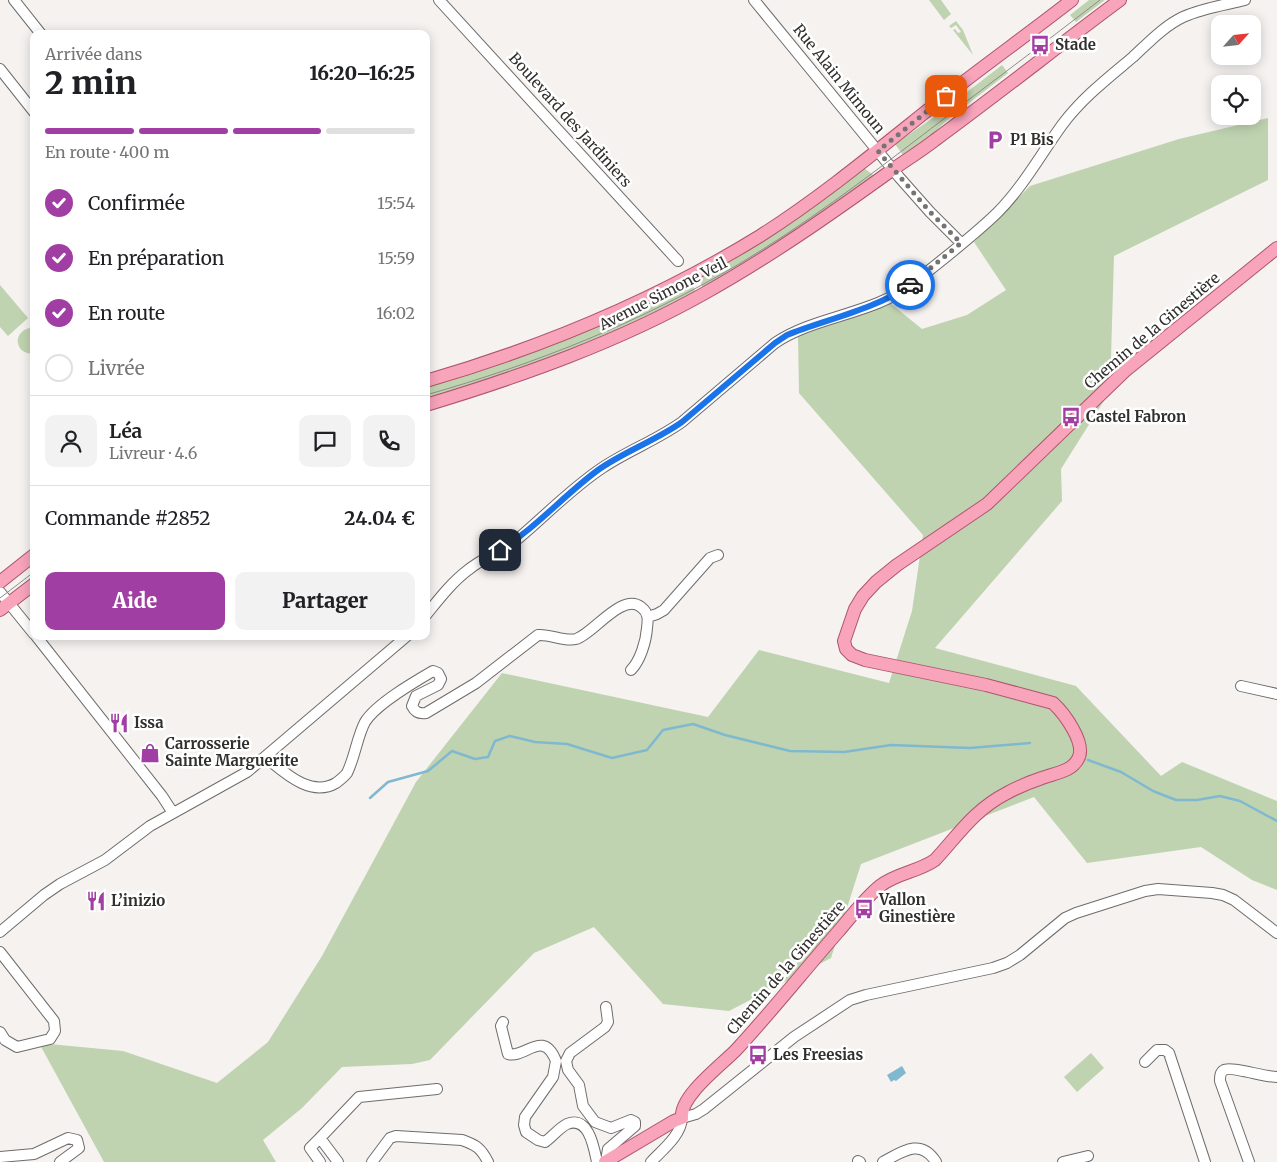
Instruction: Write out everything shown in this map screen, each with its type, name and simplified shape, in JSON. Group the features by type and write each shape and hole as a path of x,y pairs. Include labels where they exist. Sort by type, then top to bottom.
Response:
{"main road":[{"name":"Avenue Simone Veil","path":"430,380 514,354 582,327 690,276 760,235 795,212 878,151 999,54 1072,0"},
{"name":"Avenue Simone Veil","path":"430,403 521,375 591,348 660,316 771,255 932,143 1120,0"},
{"name":"Chemin de la Ginestière","path":"682,1118 684,1106 691,1094 737,1049 875,890 893,878 917,870 935,860 976,813 989,803 1024,785 1071,768 1079,759 1081,751 1079,744 1061,710 1053,704 986,685 865,660 852,655 846,649 844,641 855,609 863,596 876,582 897,565 987,504 1126,370 1277,248"},
{"path":"0,582 30,558"},
{"path":"5,607 30,587"},
{"path":"603,1162 682,1118"}],"street":[{"path":"14,0 38,30"},
{"name":"Boulevard des Jardiniers","path":"439,0 678,261"},
{"name":"Rue Alain Mimoun","path":"754,0 893,170 930,212 961,243"},
{"path":"430,610 467,570 512,543 576,486 601,468 626,453 669,432 775,343 787,335 893,296 911,284 997,213 1075,109 1087,96 1147,44 1183,17 1245,0"},
{"path":"0,69 30,107"},
{"path":"648,616 664,610 710,558 718,554"},
{"path":"0,592 5,607 30,630"},
{"path":"265,757 296,781 311,787 331,786 346,774 365,722 374,712 432,671 438,673 441,679 438,685 416,696 412,706 414,711 421,714 426,713 476,683 538,635 546,634 570,640 578,638 619,608 630,604 639,605 648,616 647,634 637,664 631,670"},
{"path":"39,640 173,813"},
{"path":"0,932 60,884 105,860 150,826 235,780 265,757 402,640"},
{"path":"1241,686 1277,694"},
{"path":"651,1162 675,1136 679,1130 682,1118 696,1114 704,1109 794,1037 850,1000 993,968 1007,963 1020,955 1065,918 1101,904 1158,889 1212,893 1234,900 1277,933"},
{"path":"0,952 54,1021 55,1031 50,1039 17,1047 5,1040 0,1032"},
{"path":"603,1162 608,1149 635,1126 635,1122 631,1120 611,1128 595,1122 583,1106 578,1085 568,1070 566,1061 570,1054 605,1027 608,1022 606,1007"},
{"path":"503,1022 501,1026 508,1054 514,1056 537,1045 549,1050 556,1061 553,1077 525,1117 524,1125 526,1132 545,1142 566,1125 575,1122 582,1125 590,1135 603,1162"},
{"path":"1145,1062 1157,1050 1165,1050 1169,1053 1204,1162"},
{"path":"1248,1162 1220,1081 1220,1074 1224,1070 1231,1068 1266,1077 1277,1077"},
{"path":"320,1162 310,1148 359,1097 437,1089"},
{"path":"372,1162 390,1138 396,1136 462,1140 482,1150 488,1162"},
{"path":"0,1157 34,1154 68,1138 77,1140 79,1148 60,1162"},
{"path":"320,1138 338,1162"},
{"path":"883,1162 903,1151 915,1148 923,1149 930,1153 936,1162"},
{"path":"1062,1162 1088,1156"}],"green space":[{"path":"929,0 941,0 951,14 944,20"},
{"path":"1089,0 1105,0 1076,22 1070,15"},
{"path":"956,21 963,30 973,55 953,30 955,29 958,33 961,32 956,25 951,28 949,26"},
{"path":"1002,65 1008,73 947,120 928,139 903,155 895,144 940,113"},
{"path":"1268,118 1268,180 1114,256 1110,391 1061,469 1062,501 935,648 1076,686 1161,776 1182,762 1277,801 1277,890 1252,880 1201,847 1087,863 1034,797 861,864 831,958 729,1011 663,1004 594,927 534,953 430,1060 412,1064 342,1067 302,1108 263,1140 276,1162 104,1162 39,1043 123,1051 217,1083 268,1042 322,956 416,782 502,673 708,717 759,650 889,683 912,611 923,535 799,393 798,336 890,303 922,329 967,315 1006,290 974,242 1030,186 1179,139 1238,125 1261,125 1261,120"},
{"path":"864,168 873,175 873,178 805,228 703,288 698,278"},
{"path":"691,282 695,291 624,329 544,362 430,399 430,383"},
{"path":"0,285 28,318 8,336 0,327"},
{"path":"30,328 30,354 22,351 19,347 18,338 24,331"},
{"path":"1091,1053 1104,1068 1077,1092 1064,1077"}],"water":[{"path":"902,1066 906,1073 896,1081 891,1082 887,1075"}],"waterway":[{"path":"370,798 388,782 428,771 452,751 475,759 488,757 495,741 510,736 535,742 567,744 612,758 647,750 663,730 693,724 725,735 790,751 844,752 891,745 970,748 1030,743"},
{"path":"1088,760 1121,772 1153,791 1176,800 1197,800 1220,796 1240,801 1277,821"}],"tram line":[{"path":"430,394 507,370 587,340 664,305 739,264 787,234 856,185 1100,0"},
{"path":"0,598 30,575"}],"way so far":[{"path":"910,285 961,243 930,212 878,151 946,96"}],"place":[{"name":"Stade","path":"1040,45"},
{"name":"P1 Bis","path":"995,140"},
{"name":"Castel Fabron","path":"1071,417"},
{"name":"Issa","path":"119,723"},
{"name":"Carrosserie Sainte Marguerite","path":"150,753"},
{"name":"L’inizio","path":"96,901"},
{"name":"Vallon Ginestière","path":"864,909"},
{"name":"Les Freesias","path":"758,1055"}],"route":[{"path":"500,550 522,535 576,486 601,468 626,453 669,432 787,335 876,303 893,296 910,285"}]}
